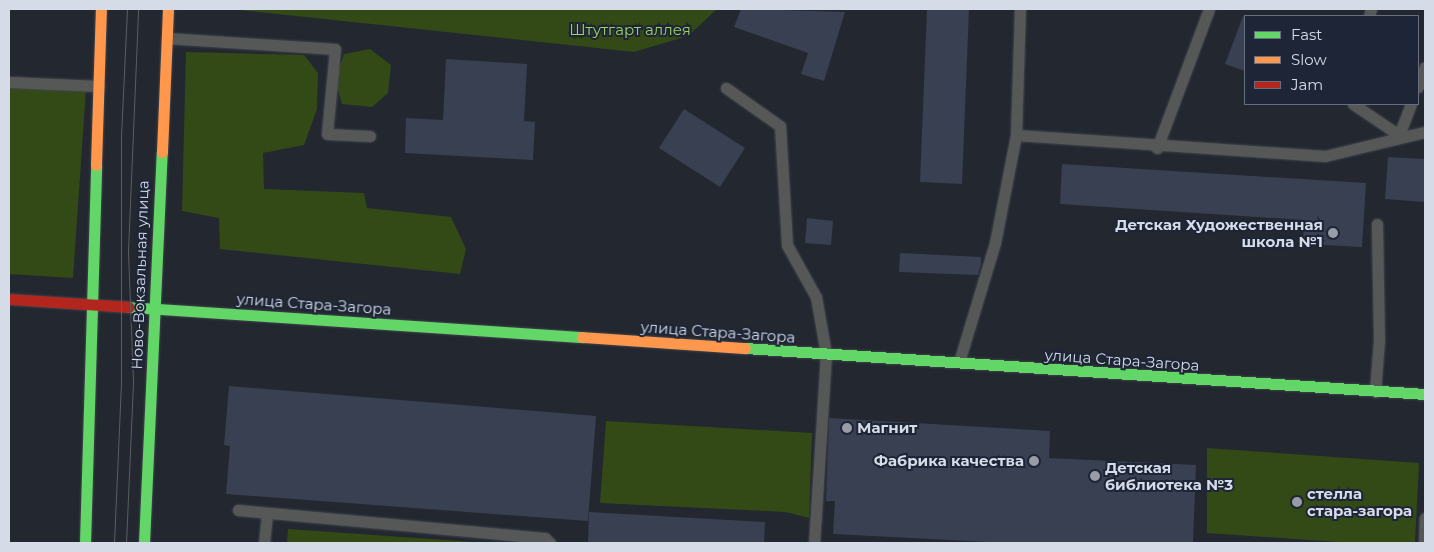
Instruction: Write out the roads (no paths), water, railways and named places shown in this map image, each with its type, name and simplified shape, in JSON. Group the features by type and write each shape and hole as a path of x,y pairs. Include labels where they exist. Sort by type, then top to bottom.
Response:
{"main road":[{"path":"84,543 94,304 101,9"},
{"name":"Ново-Вокзальная улица","path":"144,543 168,9"},
{"name":"улица Стара-Загора","path":"9,299 1425,394"}],"lane":[{"path":"958,363 995,243 1016,135 1020,9"},
{"path":"1157,148 1209,9"},
{"path":"167,38 335,49 327,134 370,136"},
{"path":"1419,84 1425,67"},
{"path":"9,82 100,86"},
{"path":"726,88 780,126 788,245 816,297 826,354 814,543"},
{"path":"1354,105 1399,136"},
{"path":"1399,136 1411,105"},
{"path":"1016,135 1157,148 1324,156 1399,136 1425,132"},
{"path":"1375,392 1379,340 1377,224"},
{"path":"238,510 545,538 550,543"},
{"path":"264,543 267,514"},
{"path":"1424,543 1425,518"}],"tram line":[{"path":"114,543 121,380 121,136 127,9"},
{"path":"126,543 133,382 128,251 138,9"}],"place":[{"name":"Детская Художественная школа №1","path":"1333,233"},
{"name":"Магнит","path":"847,428"},
{"name":"Фабрика качества","path":"1034,461"},
{"name":"Детская библиотека №3","path":"1095,476"},
{"name":"стелла стара-загора","path":"1297,502"}],"park label":[{"name":"Штутгарт аллея","path":"630,30"}]}
